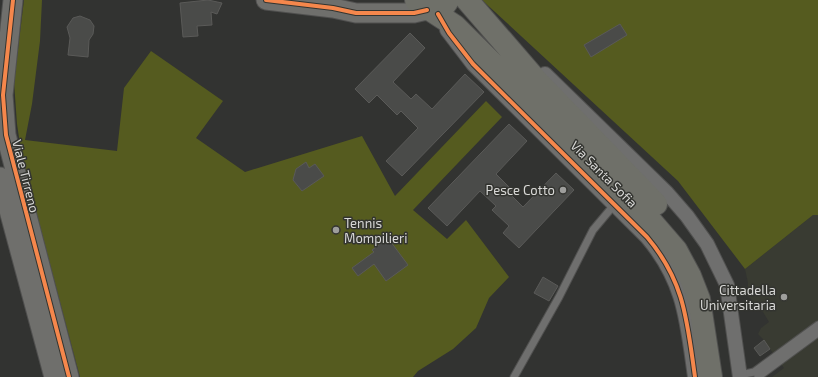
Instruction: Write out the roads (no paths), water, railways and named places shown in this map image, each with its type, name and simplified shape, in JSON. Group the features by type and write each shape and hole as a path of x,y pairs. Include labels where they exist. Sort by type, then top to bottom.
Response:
{"main road":[{"name":"Via Santa Sofia","path":"466,0 484,25 666,215 688,241 703,269 713,295 735,376"},
{"name":"Via Santa Sofia","path":"432,7 455,26 638,207 676,250 690,276 699,299 711,377"}],"street":[{"name":"Viale Tirreno","path":"13,0 3,95 3,136 70,377"},
{"path":"266,0 333,8 356,13 414,13 432,7 449,33 473,64 655,247 678,285 687,318 695,377"},
{"path":"333,8 365,5 378,0"},
{"name":"Viale Tirreno","path":"0,177 54,377"}],"lane":[{"path":"525,84 649,208 682,246 696,272 706,297 717,377"},
{"path":"514,377 559,297 593,230 614,205"},
{"path":"735,376 754,372 818,325"},
{"path":"758,377 817,334"}],"place":[{"name":"Pesce Cotto","path":"563,190"},
{"name":"Tennis Mompilieri","path":"336,230"},
{"name":"Cittadella Universitaria","path":"784,297"}]}
